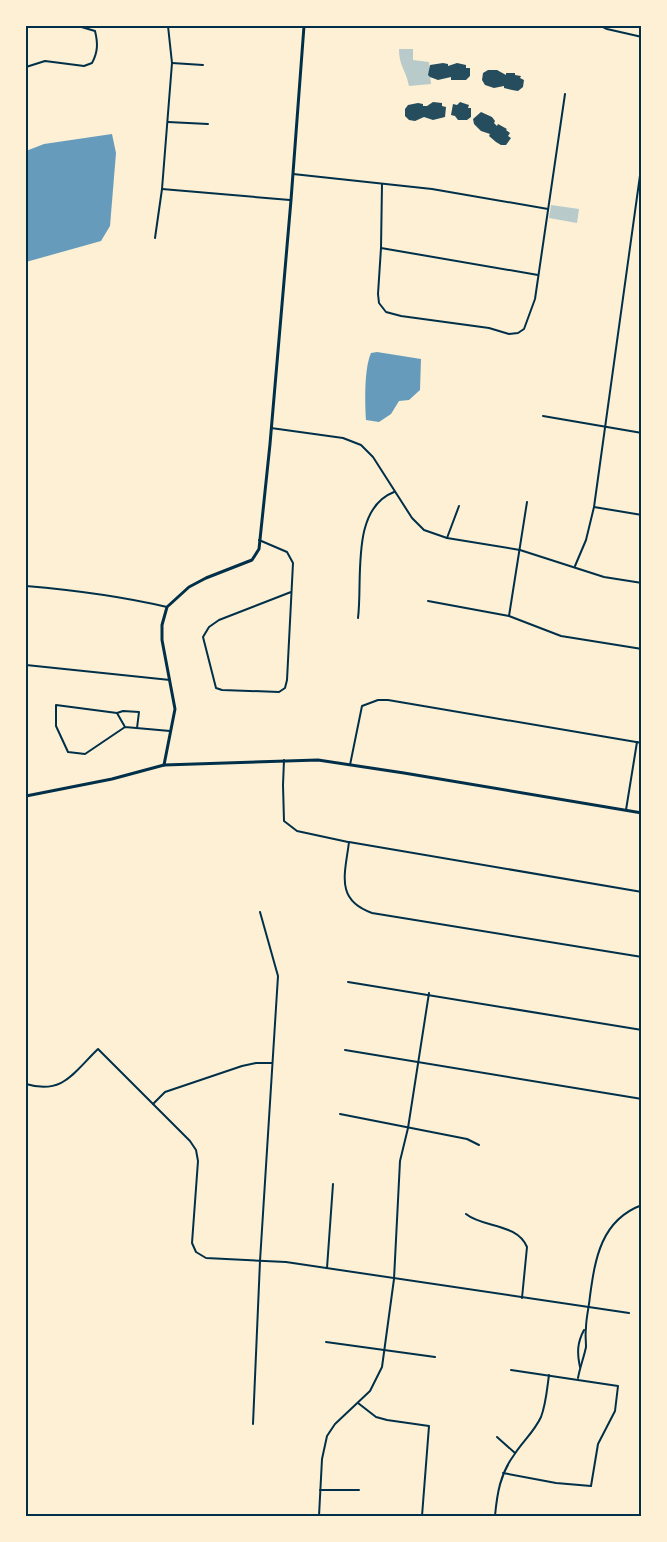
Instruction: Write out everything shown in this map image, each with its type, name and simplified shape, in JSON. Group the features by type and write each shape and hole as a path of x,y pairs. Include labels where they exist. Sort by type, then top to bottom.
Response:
{"street":[{"path":"26,67 45,61 84,66 92,63 97,55 98,42 94,31 78,26"},
{"path":"154,238 162,189 172,63 168,26"},
{"path":"164,765 175,709 162,640 162,625 167,607 189,587 206,578 252,561 259,549 291,200 304,26"},
{"path":"601,26 642,37"},
{"path":"172,63 203,65"},
{"path":"382,184 379,303 386,312 489,328 509,334 518,333 524,329 535,299 565,94"},
{"path":"168,122 208,124"},
{"path":"575,567 586,540 594,507 642,161"},
{"path":"293,174 432,189 548,208"},
{"path":"162,189 291,200"},
{"path":"381,248 538,275"},
{"path":"543,416 642,433"},
{"path":"271,428 343,438 361,445 373,457 411,518 424,530 447,538 520,550 604,577 642,583"},
{"path":"358,618 363,533 372,508 386,495 394,492"},
{"path":"508,616 527,502"},
{"path":"447,538 459,506"},
{"path":"594,507 642,515"},
{"path":"260,540 287,552 291,557 291,592 285,688 279,692 216,688 203,637 209,627 219,620 291,592"},
{"path":"26,586 78,591 167,607"},
{"path":"428,601 508,616 561,636 642,649"},
{"path":"26,665 170,680"},
{"path":"350,765 362,706 378,700 642,743"},
{"path":"137,728 139,712 117,713 56,705 56,726 68,752 85,754 125,727 172,731"},
{"path":"117,713 125,727"},
{"path":"626,810 637,742"},
{"path":"284,760 284,821 297,831 642,892"},
{"path":"26,796 96,783 164,765 318,760 404,772 642,813"},
{"path":"349,842 344,884 350,900 359,908 372,913 642,957"},
{"path":"253,1424 260,1261 278,976 260,912"},
{"path":"348,981 642,1030"},
{"path":"319,1516 322,1459 327,1436 335,1424 358,1402 376,1380 382,1367 394,1279 400,1161 408,1128 429,993"},
{"path":"26,1084 45,1088 59,1084 98,1049 190,1141 196,1150 198,1161 192,1244 196,1252 206,1258 286,1262 629,1313"},
{"path":"345,1050 642,1099"},
{"path":"153,1104 165,1092 256,1062 272,1063"},
{"path":"340,1114 467,1139 479,1145"},
{"path":"327,1269 333,1184"},
{"path":"578,1379 585,1349 594,1266 603,1238 623,1215 642,1205"},
{"path":"466,1214 475,1221 497,1225 524,1241 527,1247 522,1298"},
{"path":"580,1367 579,1339 586,1327"},
{"path":"326,1342 435,1357"},
{"path":"503,1473 556,1483 591,1486 598,1444 615,1411 618,1386 511,1370"},
{"path":"495,1516 497,1491 503,1473 514,1453 531,1436 542,1415 549,1375"},
{"path":"358,1402 376,1417 429,1425 422,1516"},
{"path":"497,1437 514,1453"},
{"path":"320,1490 359,1490"}],"shaded area":[{"path":"399,49 413,49 413,60 429,62 431,84 409,86 400,60"},
{"path":"551,205 579,209 577,223 549,218"}],"water":[{"path":"112,134 116,153 110,226 101,241 26,262 26,151 44,144"},
{"path":"371,353 421,359 420,390 409,400 399,401 391,414 379,422 366,420 365,404 369,360"}],"building":[{"path":"443,63 448,66 457,63 466,65 466,68 470,68 470,76 466,80 451,80 451,77 438,80 428,75 430,65"},
{"path":"488,70 497,70 506,75 506,73 515,73 524,80 523,87 518,91 504,88 504,86 494,88 485,85 482,80 483,73"},
{"path":"433,102 442,103 442,106 446,107 445,117 433,120 424,117 415,121 405,116 405,109 408,105 418,103 427,106"},
{"path":"460,102 471,108 471,117 467,120 458,120 451,115 453,104 457,105"},
{"path":"481,112 492,117 497,126 498,124 507,129 510,133 508,136 511,138 506,145 496,142 489,136 490,134 481,131 474,124 473,119"}]}
